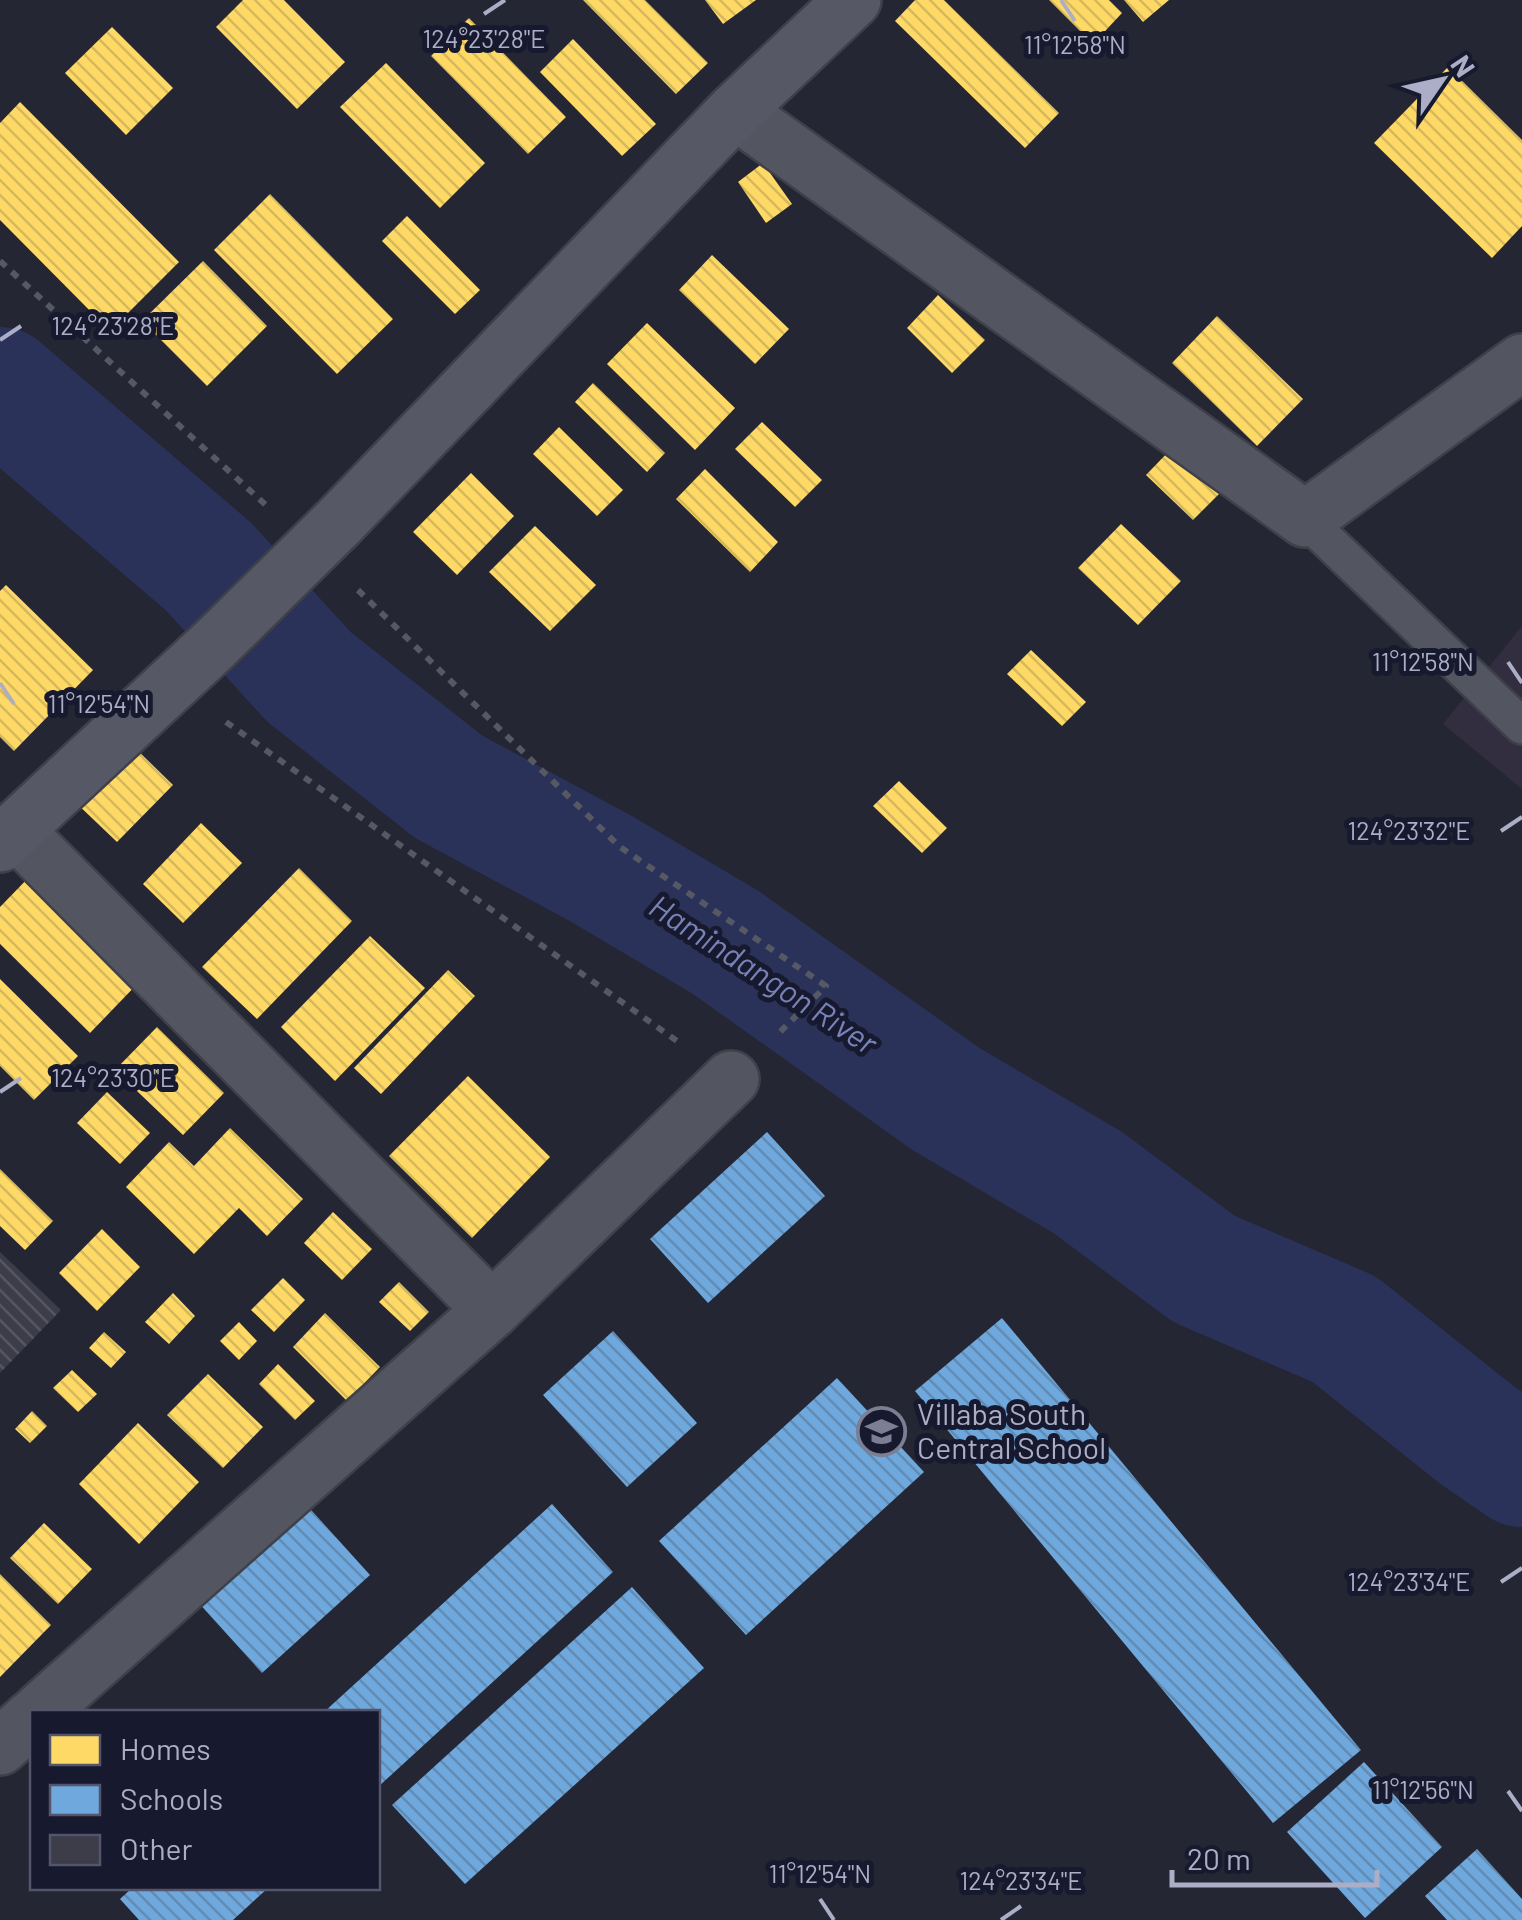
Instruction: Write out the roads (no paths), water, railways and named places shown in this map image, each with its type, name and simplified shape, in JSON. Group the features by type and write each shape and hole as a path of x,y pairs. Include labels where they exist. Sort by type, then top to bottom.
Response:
{"street":[{"path":"492,1310 8,837 340,522 735,111 853,0"},
{"path":"735,111 1305,520 1522,362"},
{"path":"41,1710 492,1310 747,1065"},
{"path":"0,1748 30,1720"}],"lane":[{"path":"1305,520 1522,726"}],"waterway":[{"name":"Hamindangon River","path":"0,388 209,567 309,677 449,787 600,868 725,942 946,1099 1087,1182 1204,1269 1344,1329 1522,1466"}],"place":[{"name":"Villaba South Central School","path":"882,1432"}]}
